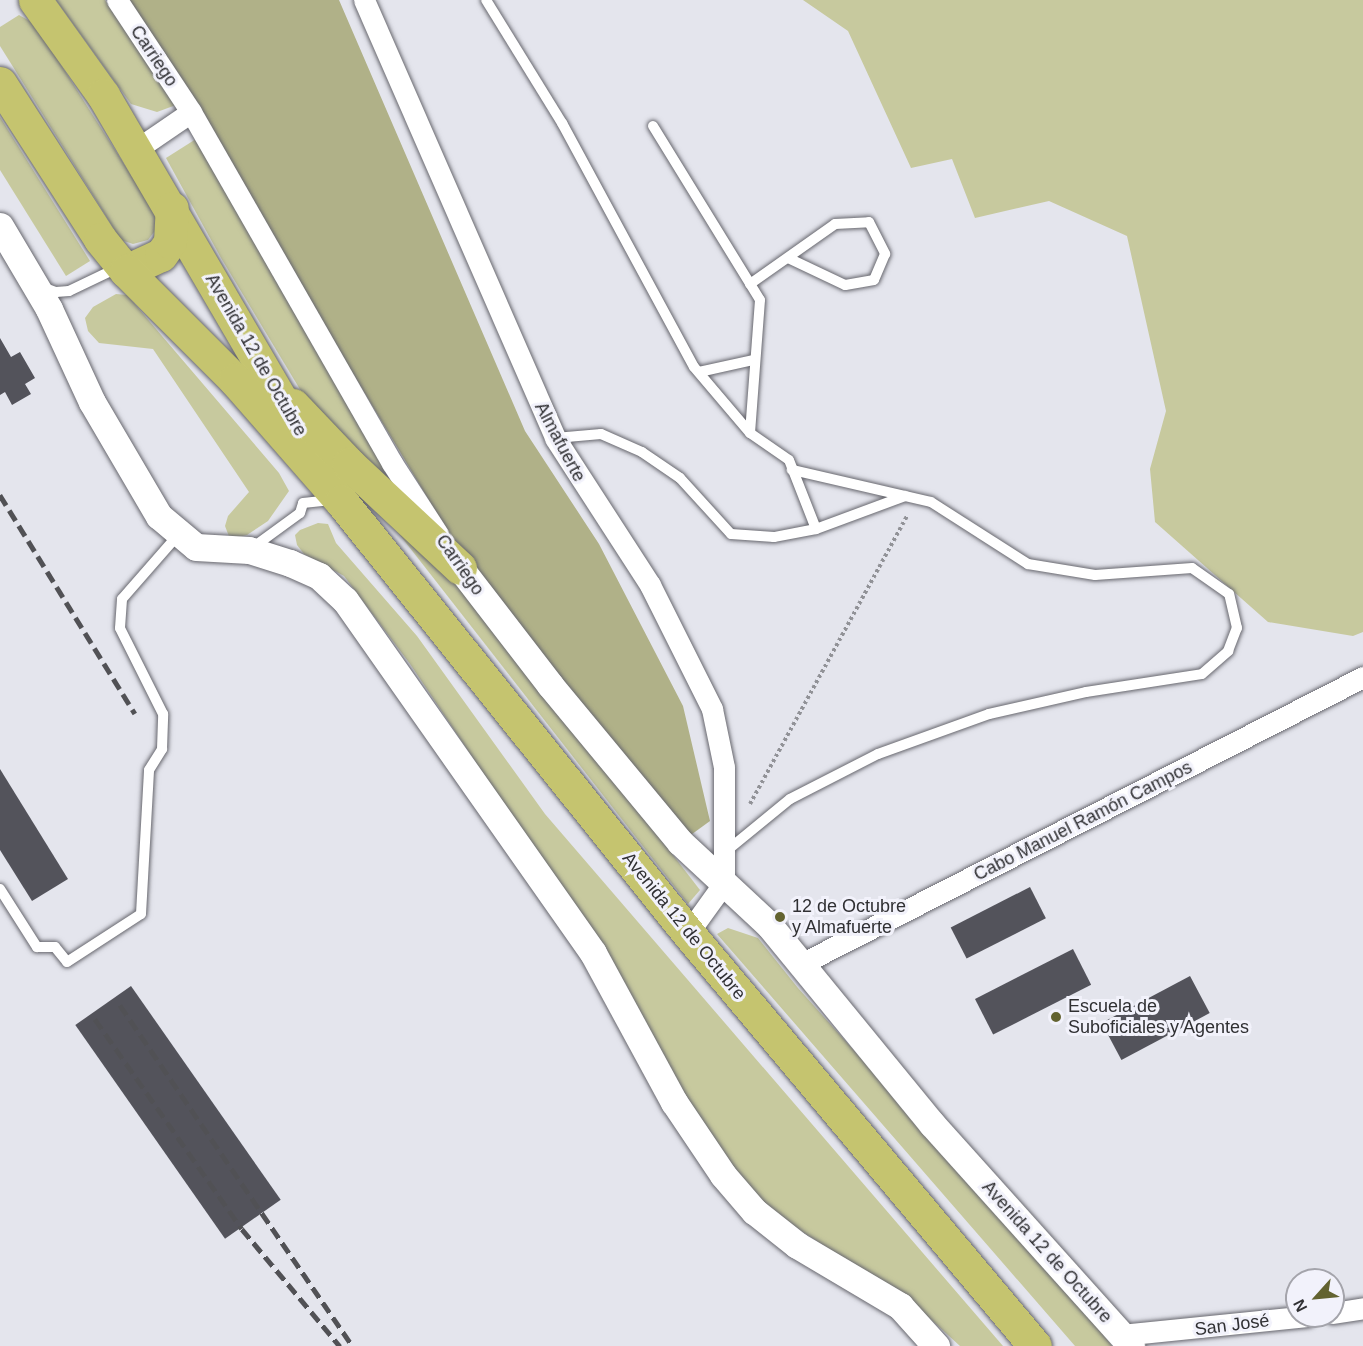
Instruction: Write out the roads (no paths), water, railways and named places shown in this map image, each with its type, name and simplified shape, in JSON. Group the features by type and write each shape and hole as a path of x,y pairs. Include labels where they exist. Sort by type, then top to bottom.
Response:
{"main road":[{"name":"Avenida 12 de Octubre","path":"35,0 61,33 172,208 341,501"},
{"name":"Avenida 12 de Octubre","path":"0,83 99,239 124,269 235,381 341,501 688,933 1035,1346"},
{"path":"124,269 161,255 171,242 172,208"},
{"path":"266,374 349,464 460,568"}],"street":[{"name":"Carriego","path":"117,0 191,111 392,463 460,568 550,685 680,842 803,963"},
{"name":"Almafuerte","path":"364,0 555,438 650,585 712,709 724,767 726,818 722,855 724,884"},
{"path":"136,150 191,111"},
{"path":"0,226 36,285 92,402 159,516 196,547 249,550 319,576 345,600 593,953 674,1102 723,1175 754,1210 797,1245 900,1306 936,1346"},
{"name":"Cabo Manuel Ramón Campos","path":"803,963 1363,677"},
{"path":"688,933 724,884"},
{"name":"Avenida 12 de Octubre","path":"803,963 932,1124 1126,1340"},
{"path":"1345,1311 1363,1308"},
{"name":"San José","path":"1126,1340 1285,1319"}],"lane":[{"path":"486,0 562,123 699,372 750,433 789,460 816,529"},
{"path":"653,126 760,300 753,360 750,433"},
{"path":"750,284 835,224 868,222 885,254 874,280 845,285 788,258"},
{"path":"36,285 56,292 69,291 124,269"},
{"path":"699,372 753,360"},
{"path":"555,438 601,434 642,452 680,478 731,534 774,537 816,529 911,498"},
{"path":"722,855 790,799 878,754 989,714 1086,692 1202,674 1228,651 1237,628 1229,594 1192,568 1095,575 1028,564 931,502 792,470"},
{"path":"249,550 300,513 303,503 341,501"},
{"path":"0,889 37,947 55,947 67,962 141,914 149,770 162,749 164,714 120,628 122,599 180,534"}],"railway":[{"path":"0,495 135,714"},
{"path":"120,1005 353,1346"},
{"path":"95,1019 242,1229 340,1346"}],"place":[{"name":"12 de Octubre y Almafuerte","path":"780,917"},
{"name":"Escuela de Suboficiales y Agentes","path":"1056,1017"}]}
